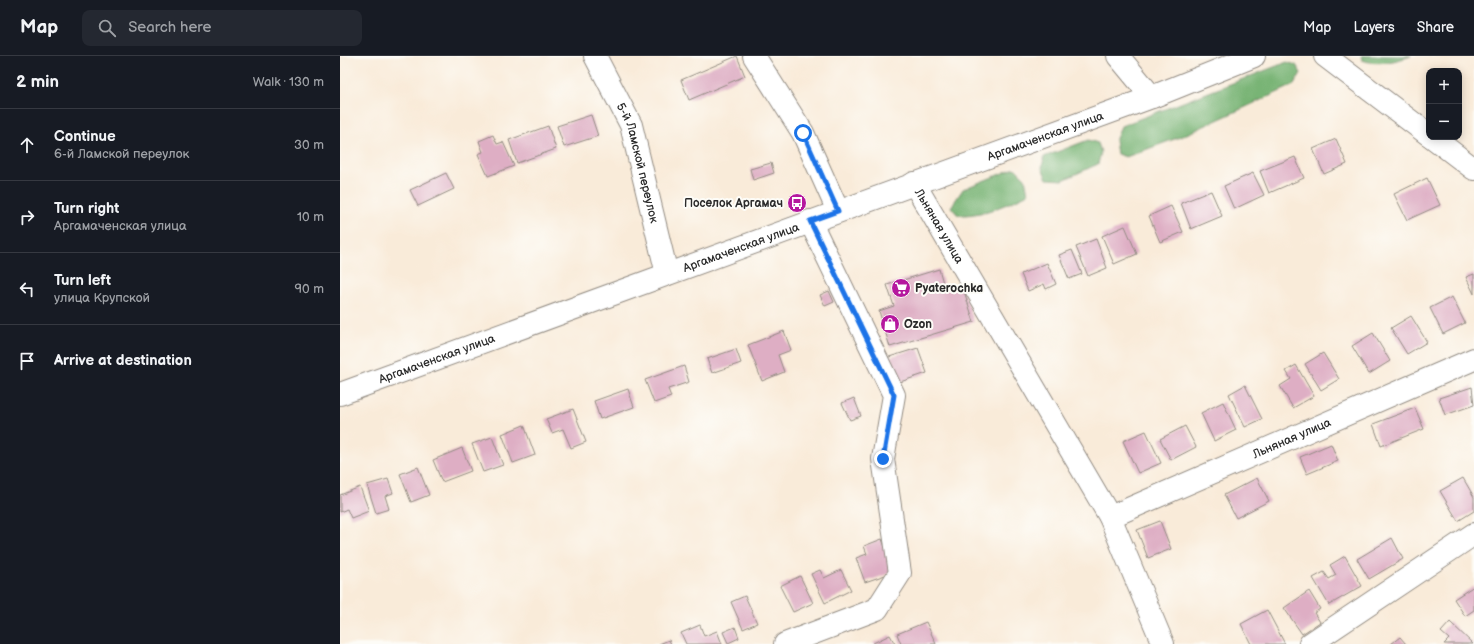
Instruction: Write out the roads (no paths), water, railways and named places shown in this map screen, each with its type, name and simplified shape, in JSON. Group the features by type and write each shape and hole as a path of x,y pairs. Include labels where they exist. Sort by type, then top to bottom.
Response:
{"street":[{"name":"5-й Ламской переулок","path":"595,56 631,125 667,274"},
{"path":"754,56 803,133 838,211"},
{"path":"1118,56 1152,97"},
{"path":"1325,56 1426,133"},
{"name":"Аргамаченская улица","path":"340,394 1152,97 1247,57"},
{"path":"1436,140 1474,169"},
{"name":"Льняная улица","path":"914,183 1110,517 1164,644"},
{"path":"785,644 877,609 900,573 883,459 894,395 810,221"},
{"name":"Льняная улица","path":"1110,517 1474,359"},
{"path":"1310,644 1474,534"}],"place":[{"name":"Поселок Аргамач","path":"797,203"},
{"name":"Pyaterochka","path":"901,288"},
{"name":"Ozon","path":"890,324"}]}
